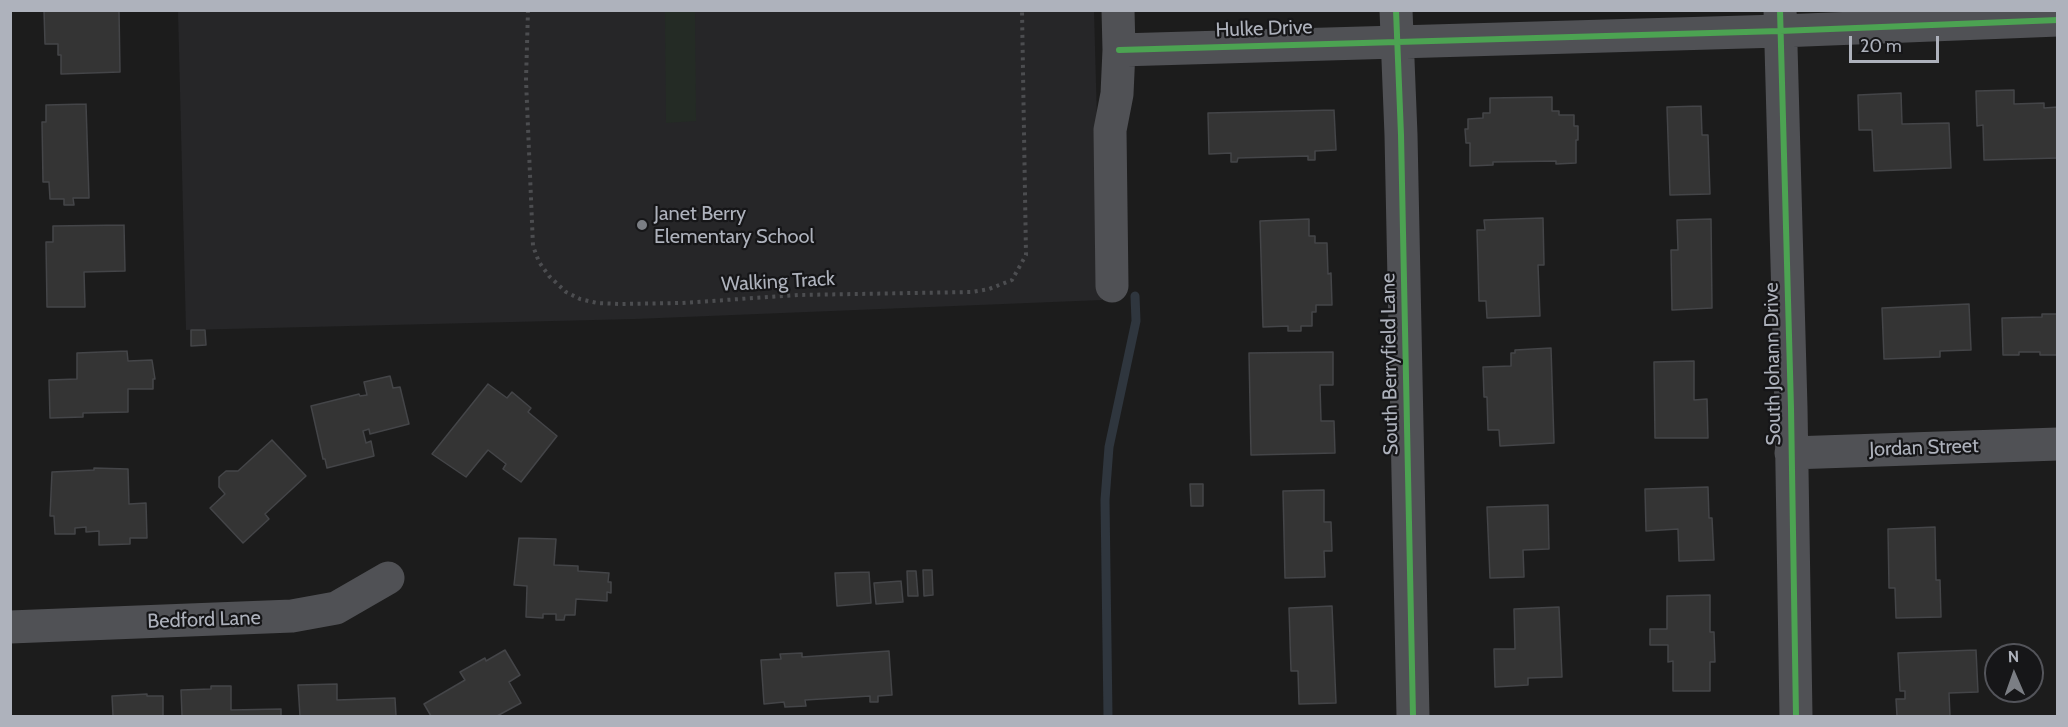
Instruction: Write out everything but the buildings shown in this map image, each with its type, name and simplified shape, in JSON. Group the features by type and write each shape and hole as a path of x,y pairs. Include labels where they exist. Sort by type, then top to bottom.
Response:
{"street":[{"path":"1112,286 1110,130 1117,94 1118,10"},
{"name":"Hulke Drive","path":"1119,50 1396,26 2058,20"},
{"name":"South Johann Drive","path":"1780,21 1796,717"},
{"name":"South Berryfield Lane","path":"1396,26 1402,170 1413,717"},
{"name":"Jordan Street","path":"1791,453 2058,444"},
{"name":"Bedford Lane","path":"10,627 292,616 336,608 388,578"}],"shaded area":[{"name":"Janet Berry Elementary School","path":"178,11 1094,11 1102,300 635,319 186,330"},
{"path":"665,11 695,11 696,121 666,123"}],"waterway":[{"path":"1108,716 1105,500 1109,447 1136,321 1135,296"}],"cycle path":[{"path":"1396,10 1401,135 1413,716"},
{"path":"1780,10 1791,408 1796,716"},
{"path":"1119,50 1780,31 2058,20"}],"place":[{"name":"Janet Berry Elementary School","path":"642,225"}]}
